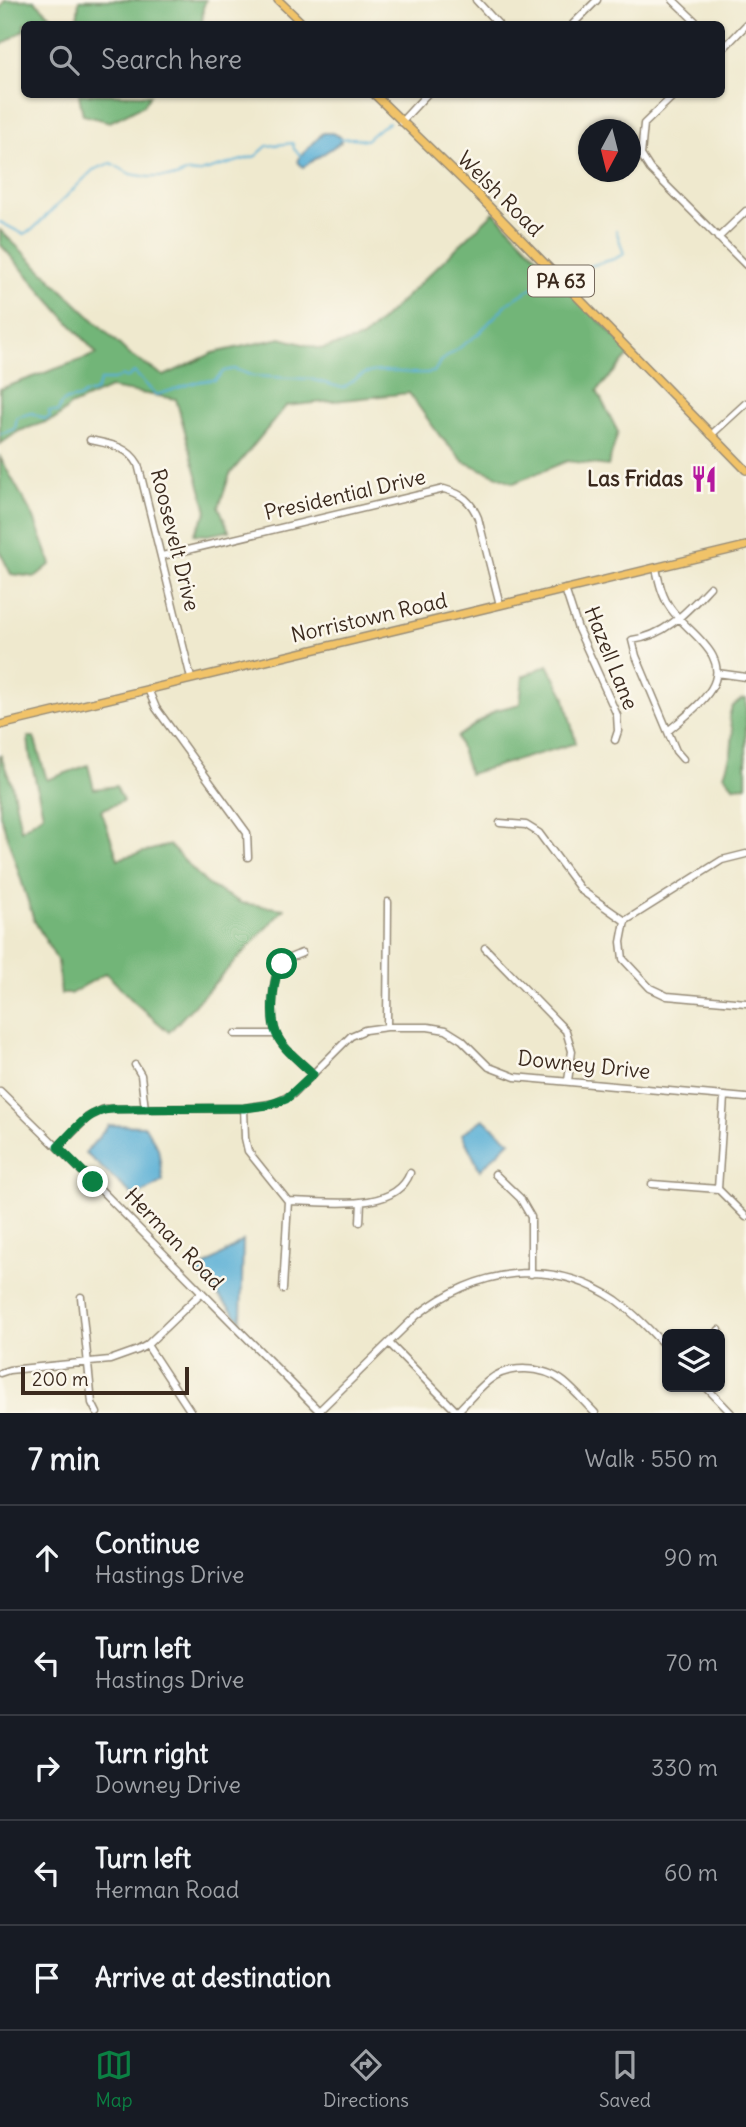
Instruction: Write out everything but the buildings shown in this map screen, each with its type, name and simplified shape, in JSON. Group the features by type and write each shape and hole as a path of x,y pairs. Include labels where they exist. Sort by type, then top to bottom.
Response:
{"main road":[{"path":"278,0 300,21"},
{"name":"Welsh Road","path":"378,98 473,190 746,470"},
{"name":"Norristown Road","path":"0,725 746,546"}],"street":[{"path":"476,0 495,21"},
{"path":"576,21 597,0"},
{"path":"673,0 695,21"},
{"path":"725,45 746,25"},
{"path":"401,122 423,98"},
{"path":"671,98 644,124 641,155 650,169 746,265"},
{"path":"718,237 746,211"},
{"path":"711,435 746,402"},
{"name":"Roosevelt Drive","path":"90,440 122,448 135,457 142,473 191,678"},
{"name":"Presidential Drive","path":"162,556 444,489 462,496 473,506 500,605"},
{"path":"656,568 664,599 713,655 717,673 709,692 668,731"},
{"path":"683,759 676,751 636,656 632,640 671,626 710,587"},
{"name":"Hazell Lane","path":"565,589 578,629 617,715 619,722 615,740"},
{"path":"717,673 746,677"},
{"path":"148,689 156,708 247,833 248,857"},
{"path":"500,823 526,825 539,833 581,890 625,921"},
{"path":"746,854 722,860 625,921 621,942 623,959 650,988 667,996 746,1003"},
{"path":"387,1027 388,902"},
{"path":"485,948 566,1031 572,1051 568,1081"},
{"path":"302,953 286,960 276,973 274,1020 276,1034 282,1044 313,1074"},
{"name":"Downey Drive","path":"58,1147 96,1112 111,1109 244,1108 286,1099 351,1036 366,1030 387,1027 446,1030 462,1040 489,1068 515,1077 746,1098"},
{"path":"235,1034 276,1034"},
{"path":"135,1065 141,1076 145,1109"},
{"name":"Herman Road","path":"0,1091 320,1412"},
{"path":"718,1189 724,1097"},
{"path":"244,1108 248,1151 288,1201 283,1289"},
{"path":"288,1201 361,1202 393,1194 407,1182 411,1173"},
{"path":"495,1174 520,1198 531,1217 531,1273"},
{"path":"652,1184 718,1189 746,1217"},
{"path":"360,1222 361,1202"},
{"path":"320,1412 416,1316 450,1292 495,1276 531,1273 567,1278 600,1291 630,1312 662,1343"},
{"path":"0,1373 110,1360 138,1350 147,1345 201,1293"},
{"path":"81,1297 93,1403 97,1413"},
{"path":"389,1343 458,1412 489,1380 504,1373 528,1369 560,1379 594,1413"},
{"path":"147,1345 191,1412"},
{"path":"711,1392 732,1413"}],"green space":[{"path":"5,0 34,0 52,17 42,21 21,21 21,32 0,46 0,9"},
{"path":"79,0 206,0 202,21 77,21"},
{"path":"80,98 148,98 144,105 110,122 83,115"},
{"path":"494,212 631,353 597,391 618,432 608,466 567,461 514,483 464,462 440,436 409,393 286,406 230,474 219,507 229,531 207,535 194,534 207,511 176,399 110,388 70,406 57,418 19,431 0,444 0,389 97,354 0,244 0,230 130,355 164,376 213,353 281,338 321,349 363,338"},
{"path":"0,457 34,518 51,564 35,577 11,574 0,552"},
{"path":"548,665 564,695 576,743 469,774 457,737 496,710 520,704 523,676"},
{"path":"746,699 746,786 734,787 724,775 731,753 733,732 729,716 732,707"},
{"path":"28,737 34,737 47,780 88,765 94,789 116,786 123,801 101,810 118,859 169,845 208,885 241,903 284,909 169,1032 106,973 70,994 61,994 58,962 34,920 0,814 0,754 12,785 21,830 43,814"}],"water":[{"path":"323,133 341,137 341,142 303,167 298,159"},
{"path":"483,1119 510,1141 480,1170 462,1134"},
{"path":"109,1125 145,1126 158,1148 163,1181 135,1197 85,1153"},
{"path":"243,1241 241,1320 196,1272"}],"waterway":[{"path":"340,139 366,140 389,123"},
{"path":"0,222 23,234 32,230 93,170 111,163 130,174 176,177 256,156 267,146 293,143 294,149 301,156"},
{"path":"566,273 624,254 616,230"},
{"path":"0,434 15,429 17,417 32,413 45,419 50,417 49,411 58,412 61,404 67,400 95,392 101,380 114,380 121,376 127,378 134,372 156,395 193,383 215,380 224,371 234,369 253,376 310,379 343,388 361,376 375,371 434,372 440,362 477,335 508,303 542,279 551,283"}],"place":[{"name":"Las Fridas","path":"704,479"}],"route":[{"path":"93,1182 58,1147 96,1112 104,1109 244,1108 268,1105 286,1099 313,1074 282,1044 276,1034 274,982 282,964"}]}
